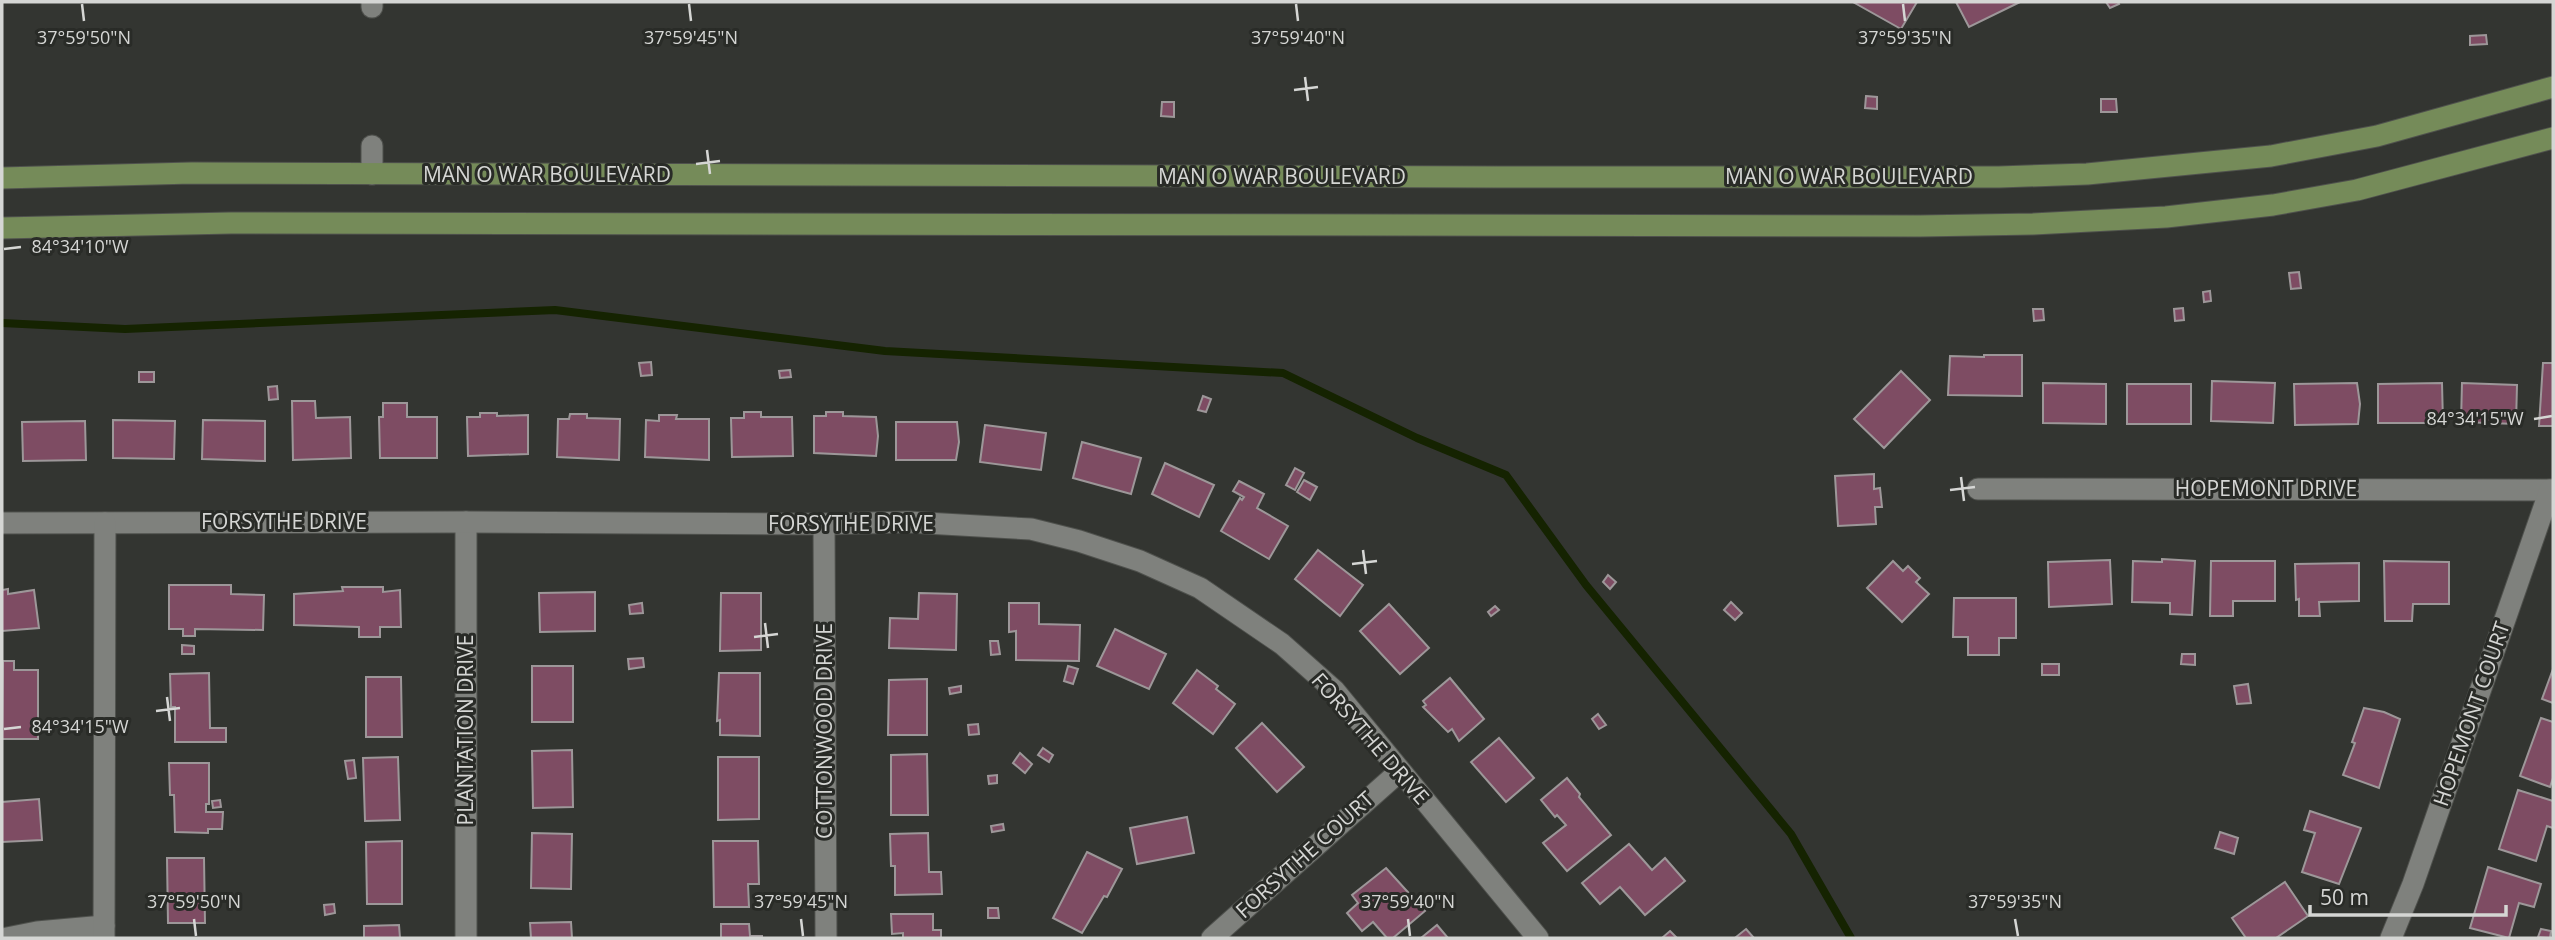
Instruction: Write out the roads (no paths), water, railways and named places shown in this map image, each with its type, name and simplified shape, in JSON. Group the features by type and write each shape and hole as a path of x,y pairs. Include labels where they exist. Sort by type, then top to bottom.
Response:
{"main road":[{"name":"MAN O WAR BOULEVARD","path":"2,178 192,173 1999,177 2180,166 2271,156 2389,133 2553,87"},
{"path":"2,228 231,223 1850,226 2033,224 2166,217 2273,205 2357,190 2553,138"}],"street":[{"path":"372,146 372,174"},
{"name":"HOPEMONT DRIVE","path":"1978,489 2551,490"},
{"name":"HOPEMONT COURT","path":"2392,938 2551,490"},
{"name":"PLANTATION DRIVE","path":"466,522 466,938"},
{"name":"FORSYTHE DRIVE","path":"2,523 908,522 1031,529 1140,561 1200,589 1282,645 1334,690 1538,938"},
{"path":"7,938 37,932 104,932 105,523"},
{"name":"COTTONWOOD DRIVE","path":"824,524 826,938"},
{"name":"FORSYTHE COURT","path":"1212,938 1399,772"}],"waterway":[{"path":"2,323 125,329 555,310 885,351 1283,373 1417,438 1506,475 1586,585 1791,834 1851,938"}]}
